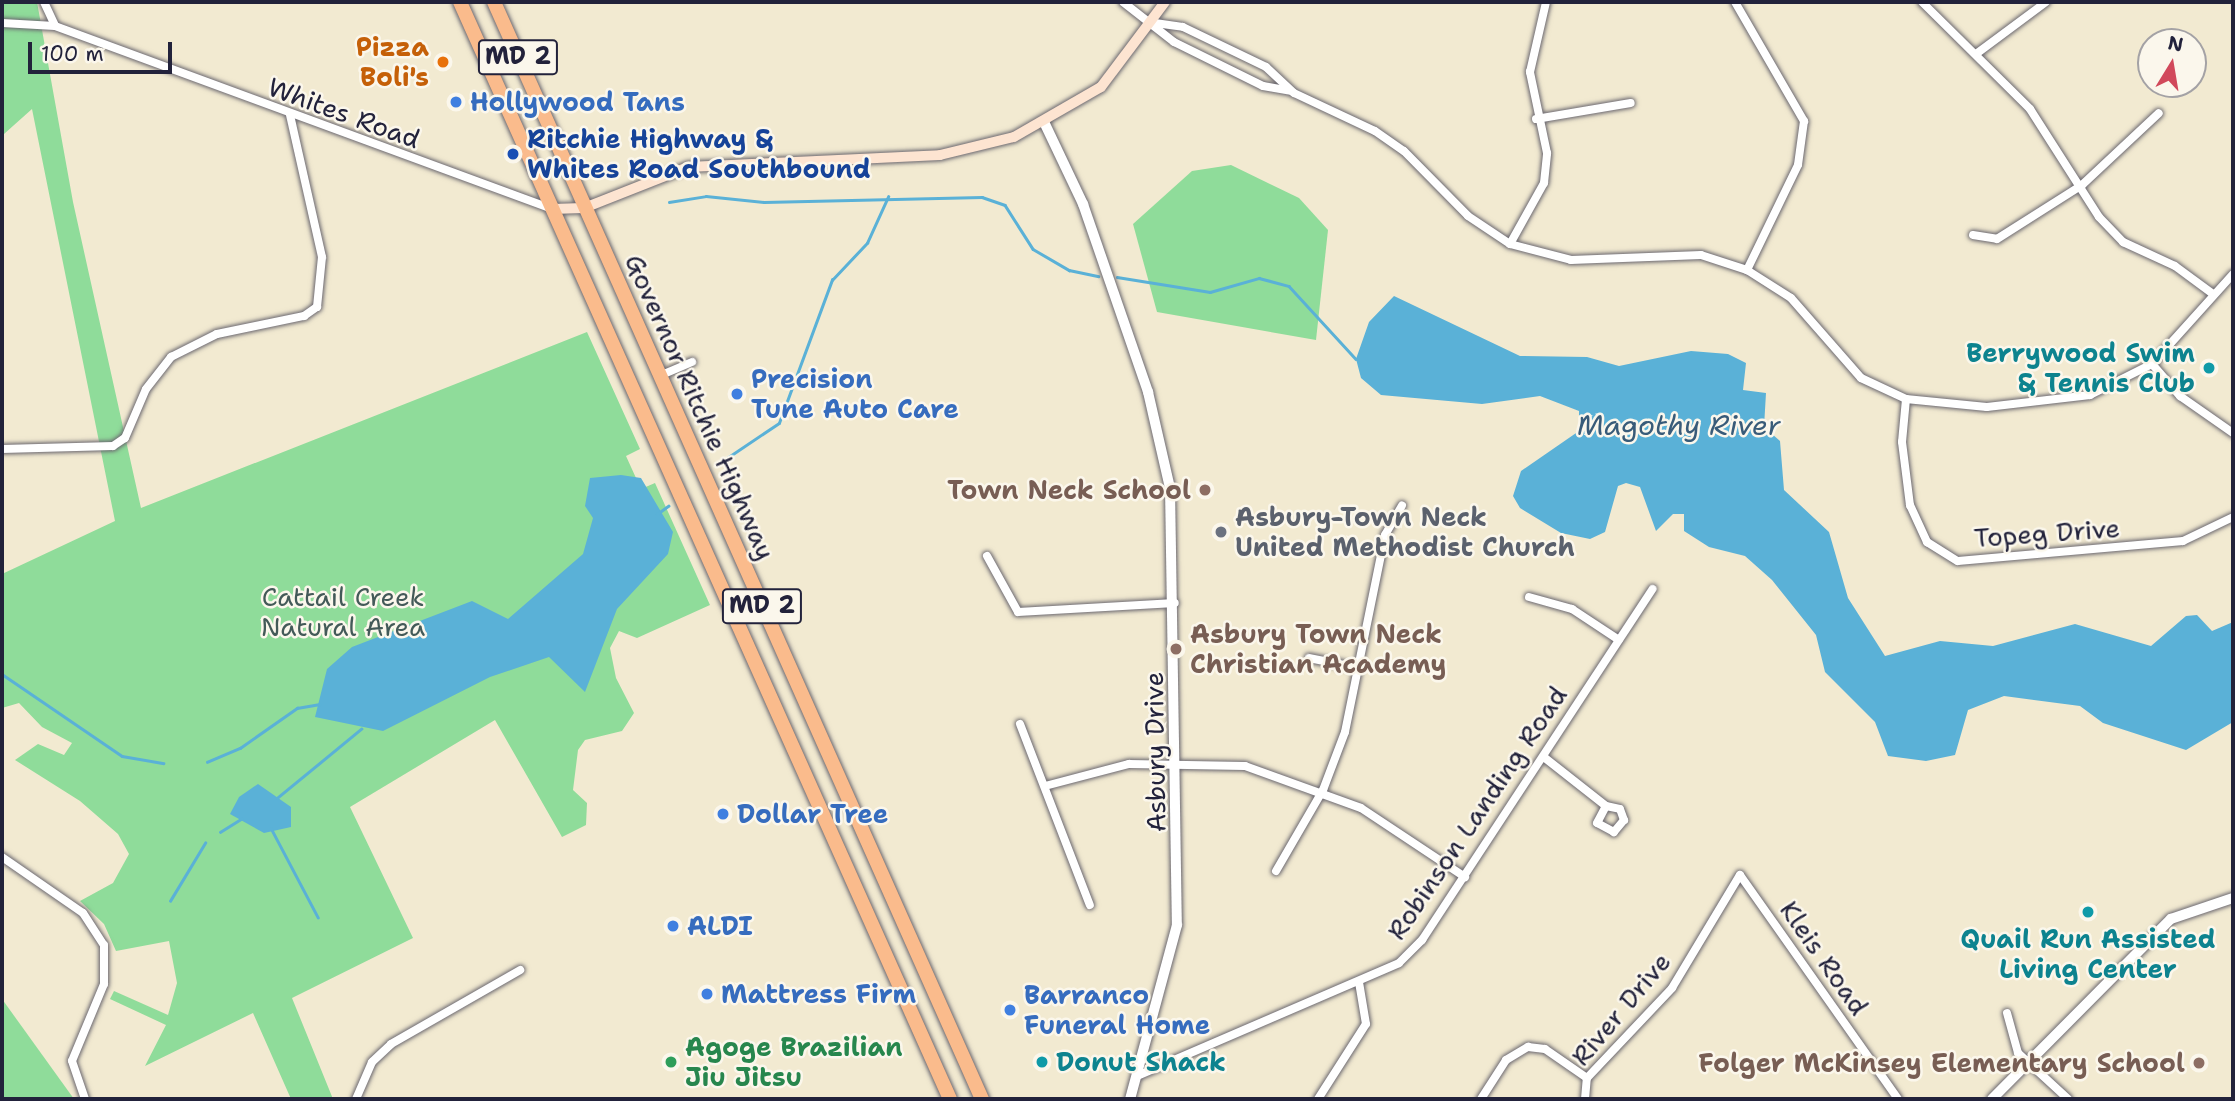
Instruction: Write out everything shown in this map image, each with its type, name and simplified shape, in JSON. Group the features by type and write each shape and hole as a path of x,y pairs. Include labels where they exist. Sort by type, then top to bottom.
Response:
{"highway":[{"name":"MD 2","path":"460,2 552,209"},
{"name":"Governor Ritchie Highway","path":"495,2 584,208 982,1099"},
{"name":"Governor Ritchie Highway","path":"552,209 950,1099"}],"main road":[{"path":"552,209 584,208 688,167 940,155 1045,124 1101,87 1155,23 1165,2"}],"street":[{"path":"44,2 55,26"},
{"path":"1123,2 1155,23 1174,42 1263,86 1291,91"},
{"path":"1510,244 1544,183 1548,153 1536,119 1530,72 1546,2"},
{"path":"1735,2 1804,121 1798,165 1747,270"},
{"path":"1922,2 2030,109 2082,185 2099,217 2123,242 2175,267 2213,294"},
{"path":"1976,54 2046,2"},
{"name":"Whites Road","path":"2,23 55,26 289,116 552,209"},
{"path":"1155,23 1183,27 1266,67 1291,91 1404,151 1468,216 1510,244 1571,260 1701,255 1747,270 1797,304 1861,378 1906,399 1987,407 2048,404 2090,395 2152,364 2233,274"},
{"path":"1536,119 1631,103"},
{"path":"1973,235 1997,239 2082,185 2159,113"},
{"path":"2,449 40,443 88,450 120,443 171,357 217,334 304,316 317,307 322,257 289,116"},
{"name":"Asbury Drive","path":"1045,124 1083,204 1148,392 1170,488 1175,603 1177,925 1130,1099"},
{"path":"659,376 692,362"},
{"path":"2152,364 2180,396 2233,433"},
{"name":"Topeg Drive","path":"1906,399 1902,442 1910,505 1927,542 1958,561 2183,541 2233,517"},
{"path":"1276,871 1323,790 1359,668 1385,535 1402,505"},
{"path":"987,556 1018,612 1175,603"},
{"name":"Robinson Landing Road","path":"1137,1076 1359,982 1408,954 1465,877 1545,758 1653,589"},
{"path":"1529,597 1572,609 1619,640"},
{"path":"1309,658 1359,668"},
{"path":"1020,724 1090,905"},
{"path":"1545,758 1606,806"},
{"path":"1045,786 1090,771 1175,763 1245,766 1323,790 1465,877"},
{"path":"2,857 83,913 104,945 104,984 72,1061 85,1099"},
{"name":"River Drive","path":"1585,1099 1587,1078 1672,988 1740,875"},
{"name":"Kleis Road","path":"1740,875 1898,1099"},
{"path":"1992,1099 2171,919 2233,898"},
{"path":"356,1099 372,1062 391,1044 520,970"},
{"path":"1318,1099 1366,1024 1359,982"},
{"path":"2007,1013 2013,1044 2028,1063 2068,1099"},
{"path":"1480,1099 1506,1060 1528,1046 1545,1049 1587,1078"}],"green space":[{"name":"Cattail Creek Natural Area","path":"2,2 37,2 73,202 141,508 587,332 640,449 626,456 641,489 655,483 710,605 637,638 619,631 610,648 616,678 634,713 622,731 585,740 578,750 573,790 587,803 586,825 562,837 495,720 350,807 413,938 292,998 333,1099 291,1099 253,1013 145,1066 166,1025 110,999 114,991 168,1015 177,983 169,941 116,951 104,924 80,901 113,883 129,854 118,834 80,801 15,760 38,744 64,755 72,743 42,727 19,703 2,708 2,574 115,521 32,109 4,134"},
{"path":"1231,165 1299,198 1328,230 1316,340 1157,312 1133,224 1192,171"},
{"path":"2,999 74,1099 2,1099"}],"water":[{"name":"Magothy River","path":"1394,296 1520,356 1587,357 1619,366 1691,351 1728,354 1746,363 1743,390 1766,393 1764,427 1780,441 1784,490 1829,532 1848,598 1885,656 1940,641 1993,646 2075,624 2151,646 2186,616 2197,615 2212,631 2233,622 2233,722 2186,750 2103,723 2080,706 2004,696 1968,710 1955,755 1926,761 1888,756 1875,722 1825,672 1816,635 1772,580 1745,556 1709,547 1684,531 1684,514 1673,514 1656,531 1640,487 1626,483 1618,486 1605,532 1590,539 1561,533 1520,508 1513,496 1521,471 1579,431 1579,411 1540,396 1482,404 1381,395 1361,378 1356,359 1369,322"},
{"path":"621,475 641,478 673,532 668,554 617,609 585,692 549,657 490,677 383,731 315,717 327,669 352,647 472,601 508,619 583,554 593,518 585,506 590,478"},
{"path":"258,784 291,807 291,827 264,833 230,814 239,797"}],"waterway":[{"path":"669,202 706,196 764,202 982,197 1005,205 1033,249 1069,270 1098,276"},
{"path":"718,464 779,423 832,280 867,243 888,197"},
{"path":"1117,277 1210,292 1259,278 1289,286 1356,359"},
{"path":"657,514 668,506"},
{"path":"2,674 122,756 163,763"},
{"path":"207,762 240,748 297,708 320,704"},
{"path":"277,798 361,729"},
{"path":"220,832 241,819"},
{"path":"271,828 318,917"},
{"path":"170,901 205,843"}],"place":[{"name":"Pizza Boli's","path":"443,62"},
{"name":"Hollywood Tans","path":"456,102"},
{"name":"Ritchie Highway & Whites Road Southbound","path":"513,154"},
{"name":"Berrywood Swim & Tennis Club","path":"2209,368"},
{"name":"Precision Tune Auto Care","path":"737,394"},
{"name":"Town Neck School","path":"1205,490"},
{"name":"Asbury-Town Neck United Methodist Church","path":"1221,532"},
{"name":"Asbury Town Neck Christian Academy","path":"1176,649"},
{"name":"Dollar Tree","path":"723,814"},
{"name":"Quail Run Assisted Living Center","path":"2088,912"},
{"name":"ALDI","path":"673,926"},
{"name":"Mattress Firm","path":"707,994"},
{"name":"Barranco Funeral Home","path":"1010,1010"},
{"name":"Agoge Brazilian Jiu Jitsu","path":"671,1062"},
{"name":"Donut Shack","path":"1042,1062"},
{"name":"Folger McKinsey Elementary School","path":"2199,1063"}]}
